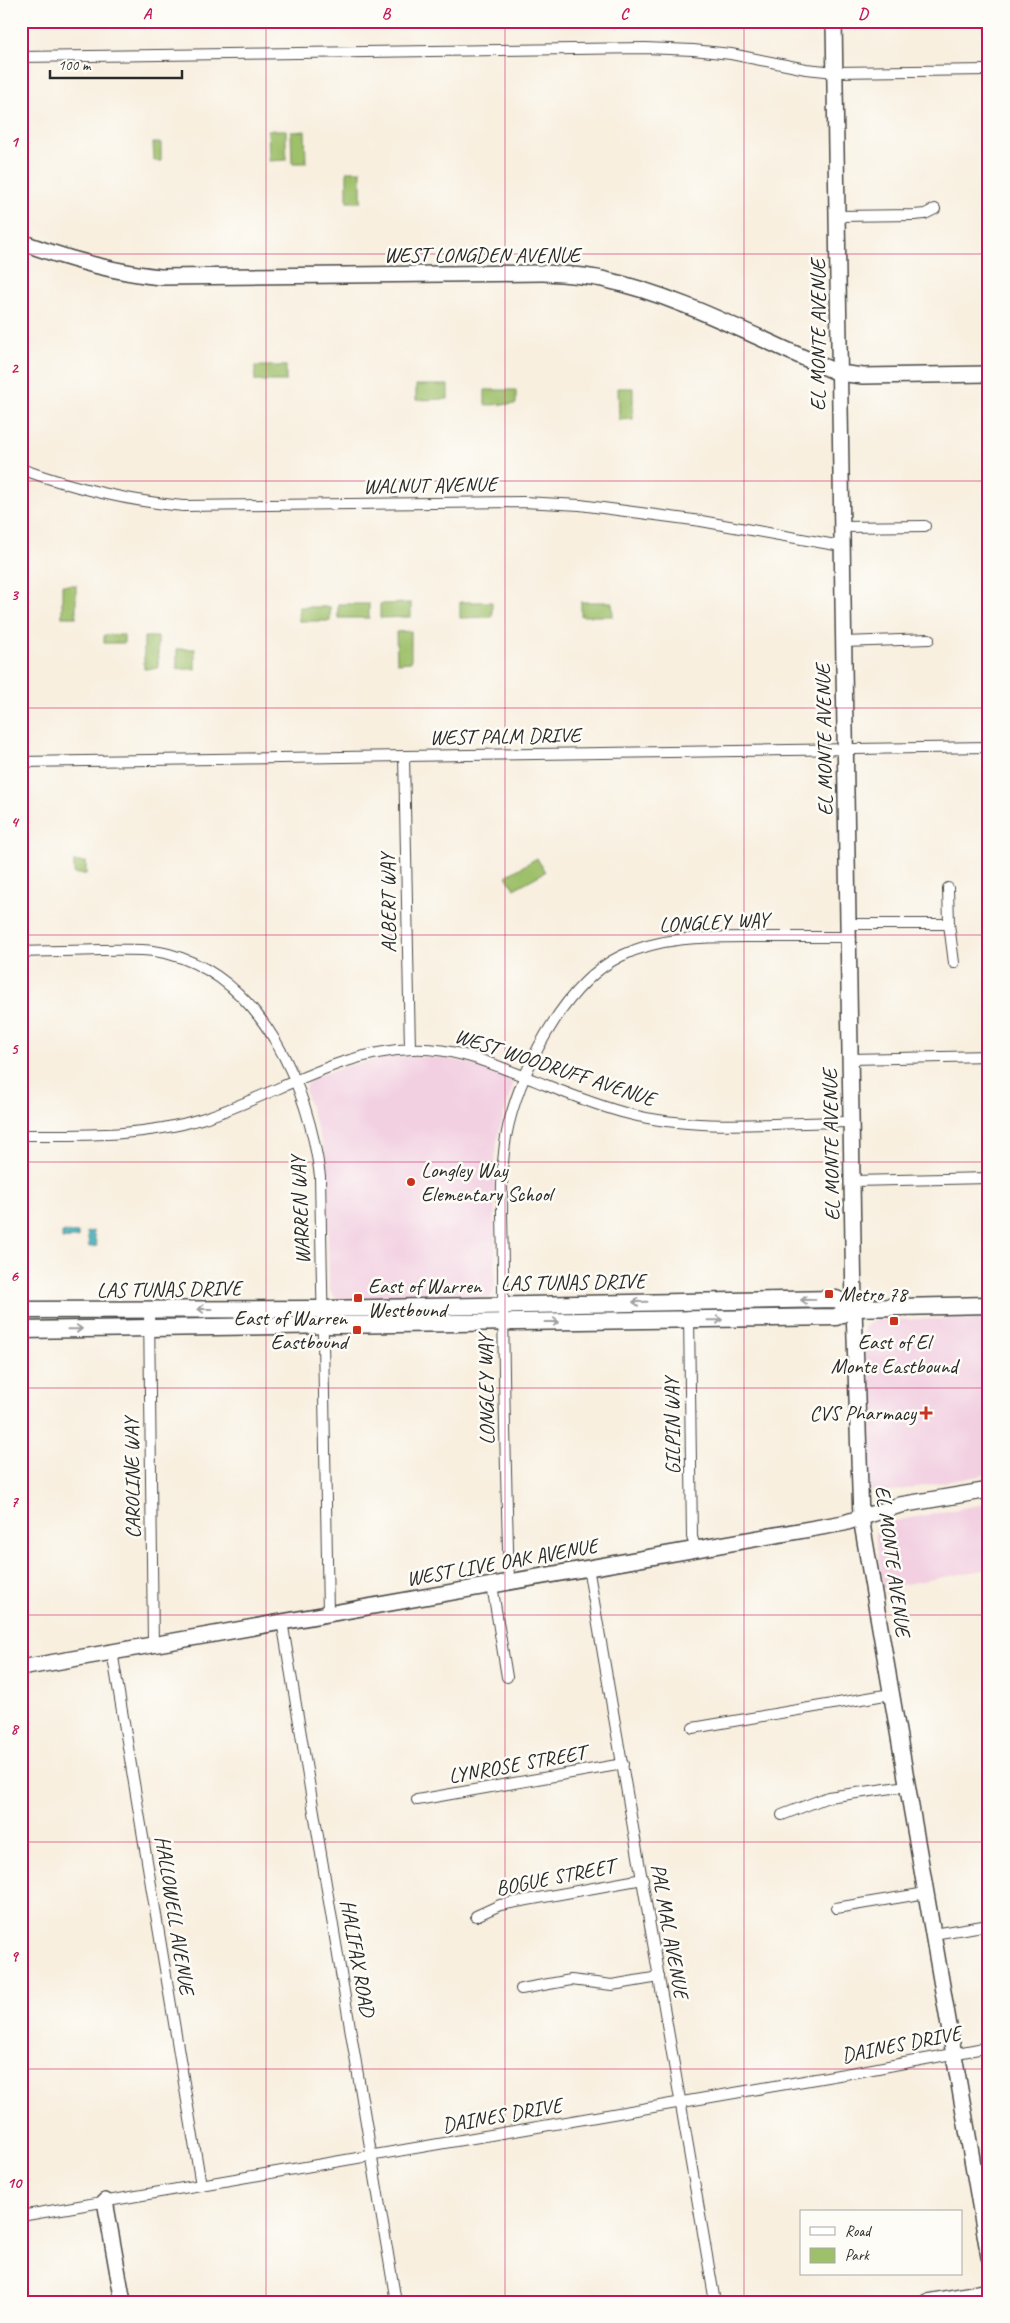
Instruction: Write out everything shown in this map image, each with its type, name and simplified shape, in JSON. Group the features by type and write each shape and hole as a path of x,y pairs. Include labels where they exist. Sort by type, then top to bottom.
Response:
{"main road":[{"name":"LAS TUNAS DRIVE","path":"21,1310 149,1311 839,1299 854,1308"},
{"name":"LAS TUNAS DRIVE","path":"21,1330 503,1322 689,1321 836,1317 854,1308 989,1305"}],"street":[{"name":"EL MONTE AVENUE","path":"834,21 854,1308 861,1518 989,2257"},
{"path":"21,57 645,48 731,54 806,69 835,72 989,70"},
{"path":"838,216 914,216 935,210"},
{"name":"WEST LONGDEN AVENUE","path":"21,242 90,265 125,274 160,277 542,274 601,279 641,290 695,310 839,373 862,376 984,374"},
{"name":"WALNUT AVENUE","path":"21,469 76,488 154,503 183,506 523,502 580,505 692,520 841,546"},
{"path":"841,527 925,526"},
{"path":"844,642 929,639"},
{"name":"WEST PALM DRIVE","path":"21,762 989,747"},
{"name":"ALBERT WAY","path":"404,756 410,1049"},
{"path":"948,888 948,924 954,963"},
{"name":"LONGLEY WAY","path":"509,1582 503,1322 503,1164 506,1136 525,1076 561,1011 580,987 599,969 620,956 646,945 669,940 709,937 948,924"},
{"name":"WARREN WAY","path":"21,952 151,950 169,954 195,964 223,980 261,1018 278,1047 312,1130 320,1176 324,1308 328,1613"},
{"name":"WEST WOODRUFF AVENUE","path":"21,1135 89,1135 176,1126 230,1109 293,1080 346,1059 367,1054 410,1049 430,1049 464,1054 486,1060 598,1105 676,1123 852,1122"},
{"path":"851,1059 989,1056"},
{"path":"853,1181 989,1178"},
{"name":"GILPIN WAY","path":"689,1301 692,1537 696,1549"},
{"name":"CAROLINE WAY","path":"149,1311 153,1644"},
{"name":"WEST LIVE OAK AVENUE","path":"21,1668 844,1523 878,1510 989,1490"},
{"name":"PAL MAL AVENUE","path":"588,1568 715,2302"},
{"path":"492,1585 507,1677"},
{"name":"HALIFAX ROAD","path":"282,1621 396,2302"},
{"name":"HALLOWELL AVENUE","path":"112,1651 201,2186"},
{"path":"693,1728 891,1694"},
{"name":"LYNROSE STREET","path":"417,1800 623,1764"},
{"path":"782,1815 828,1797 908,1786"},
{"name":"BOGUE STREET","path":"476,1916 500,1905 642,1879"},
{"path":"836,1908 926,1893"},
{"path":"933,1934 989,1925"},
{"path":"522,1988 570,1980 612,1985 659,1977"},
{"name":"DAINES DRIVE","path":"21,2216 874,2069 989,2047"},
{"path":"105,2201 123,2302"},
{"path":"926,2302 989,2291"}],"shaded area":[{"name":"Longley Way Elementary School","path":"387,1057 443,1058 485,1067 509,1078 513,1086 498,1135 495,1162 495,1288 490,1298 344,1301 337,1300 329,1289 327,1176 323,1148 305,1091 306,1086 314,1077 350,1065"},
{"path":"989,1318 989,1474 877,1494 871,1492 867,1487 864,1327 875,1320"},
{"path":"989,1503 989,1569 883,1588 875,1534 879,1524"}],"green space":[{"path":"268,130 286,130 286,160 269,161"},
{"path":"305,131 306,163 292,163 291,132"},
{"path":"153,143 161,143 161,161 154,161"},
{"path":"347,171 361,171 361,202 347,202"},
{"path":"255,366 286,366 286,381 255,381"},
{"path":"416,385 448,385 448,399 416,400"},
{"path":"618,388 633,388 633,419 619,420"},
{"path":"485,390 516,390 516,404 485,405"},
{"path":"62,585 76,585 76,617 62,617"},
{"path":"460,602 492,602 492,617 460,618"},
{"path":"581,602 612,602 613,616 581,616"},
{"path":"411,603 411,617 380,618 380,604"},
{"path":"338,604 369,604 369,618 338,618"},
{"path":"299,607 330,607 330,621 299,621"},
{"path":"411,631 411,662 397,663 396,632"},
{"path":"104,635 124,635 124,643 104,643"},
{"path":"144,637 158,637 158,668 144,669"},
{"path":"177,649 195,649 195,669 177,669"},
{"path":"537,858 545,872 514,889 506,876"},
{"path":"74,862 86,862 86,874 74,874"}],"water":[{"path":"93,1231 97,1246 89,1247 87,1232"},
{"path":"62,1232 78,1233 78,1238 62,1239"}],"waterway":[{"path":"984,21 985,67"},
{"path":"986,73 989,179"},
{"path":"989,379 989,385"}],"place":[{"name":"Longley Way Elementary School","path":"411,1182"},
{"name":"Metro 78","path":"829,1294"},
{"name":"East of Warren Westbound","path":"358,1298"},
{"name":"East of El Monte Eastbound","path":"894,1321"},
{"name":"East of Warren Eastbound","path":"357,1330"},
{"name":"CVS Pharmacy","path":"926,1413"}]}
